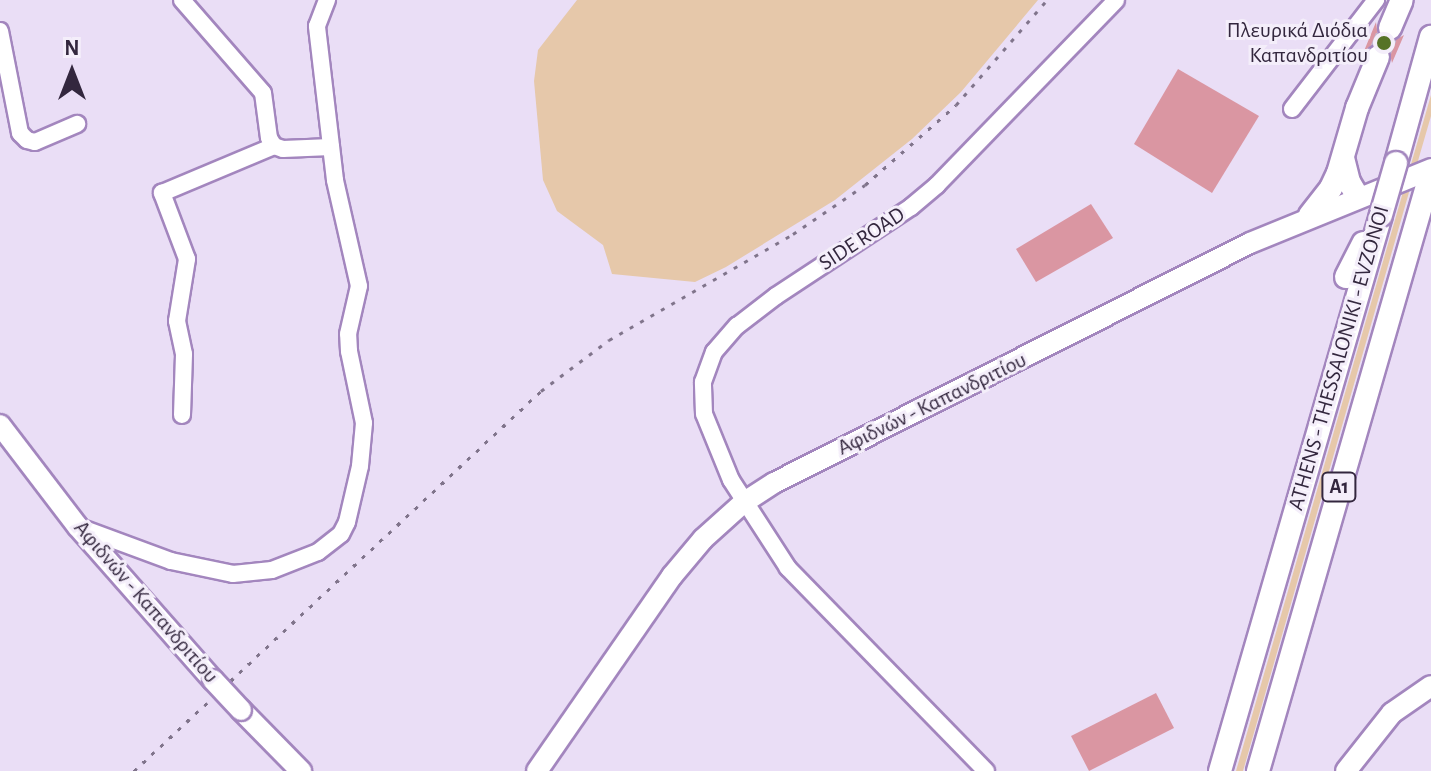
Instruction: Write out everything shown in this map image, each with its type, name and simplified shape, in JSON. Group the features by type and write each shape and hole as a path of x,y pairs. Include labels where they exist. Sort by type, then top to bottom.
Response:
{"highway":[{"path":"1390,28 1402,0"},
{"name":"ATHENS - THESSALONIKI - EVZONOI","path":"1220,771 1431,37"},
{"path":"1310,215 1331,188 1357,108 1378,57"},
{"path":"1343,157 1349,182 1358,197"},
{"name":"ATHENS - THESSALONIKI - EVZONOI","path":"1258,771 1431,170"},
{"path":"1421,206 1421,245"},
{"path":"1346,277 1381,215"},
{"path":"1357,430 1389,366"},
{"path":"1299,491 1306,417"}],"main road":[{"name":"Αφιδνών - Καπανδριτίου","path":"537,771 672,576 703,539 743,503 802,469 1310,215 1431,170"},
{"name":"Αφιδνών - Καπανδριτίου","path":"0,425 78,527 213,680 301,771"},
{"path":"1346,771 1392,713 1431,686"}],"street":[{"path":"182,0 263,93 269,138 274,146 283,149 331,147"},
{"path":"78,527 171,561 233,574 291,564 318,552 341,534 351,509 364,423 348,334 359,286 331,147 317,26 327,0"},
{"name":"SIDE ROAD","path":"986,771 788,568 743,503 704,414 703,382 714,352 737,326 776,296 911,207 937,185 1116,0"},
{"path":"1292,109 1376,0"},
{"path":"0,31 20,133 27,140 35,142 77,124"},
{"path":"182,415 184,354 177,321 187,259 162,193 274,146"}],"shaded area":[{"path":"577,0 1038,0 961,92 912,139 835,200 726,267 695,282 612,274 603,245 557,211 543,180 534,81 538,50"},
{"path":"1431,95 1431,116 1243,771 1236,771"}],"building":[{"path":"1376,22 1378,36 1385,41 1392,42 1404,35 1392,63 1389,49 1384,44 1375,43 1364,51"},
{"path":"1178,69 1259,116 1212,193 1134,144"},
{"path":"1091,204 1113,238 1036,282 1016,249"},
{"path":"1156,693 1174,728 1089,771 1071,736"}],"tunnel":[{"path":"1378,57 1390,28"}],"railway":[{"path":"134,771 541,391 609,340 793,234 865,185 956,105 1047,0"}],"place":[{"name":"Πλευρικά Διόδια Καπανδριτίου","path":"1384,43"}]}
